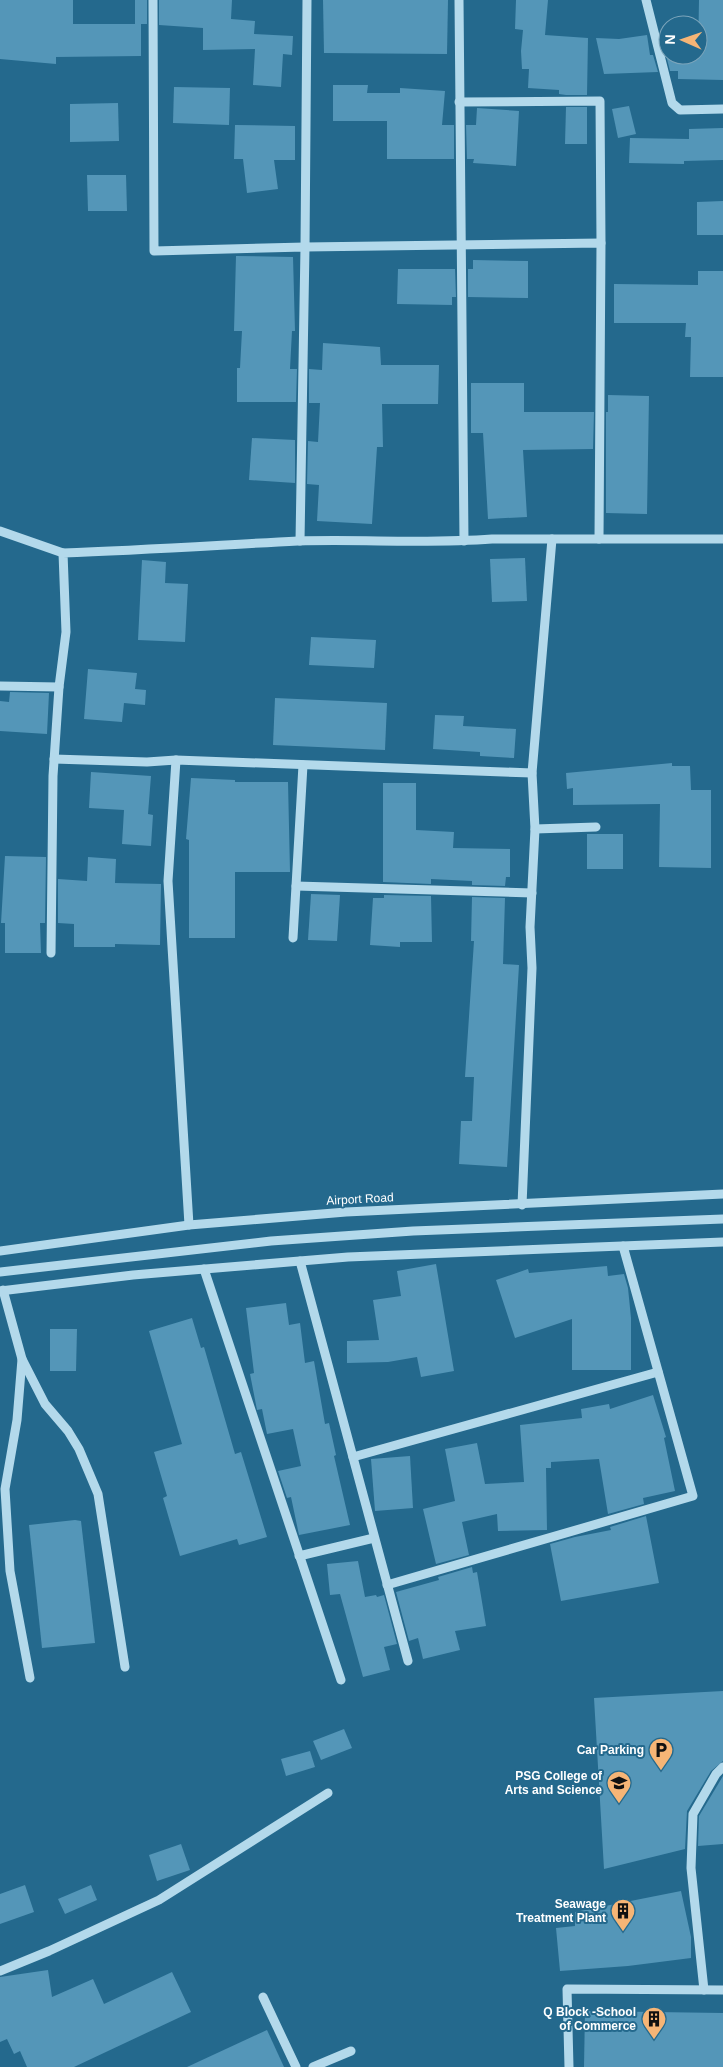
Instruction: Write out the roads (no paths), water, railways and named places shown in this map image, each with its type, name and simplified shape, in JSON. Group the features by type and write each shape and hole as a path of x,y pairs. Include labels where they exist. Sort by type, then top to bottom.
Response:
{"street":[{"path":"153,0 154,252 305,246 601,243"},
{"path":"300,541 307,0"},
{"path":"459,0 464,541"},
{"path":"646,0 672,103 680,110 723,109"},
{"path":"459,102 600,101 599,539"},
{"path":"0,531 63,553 161,550 300,541 464,541 492,539 723,540"},
{"path":"522,1205 532,968 530,927 535,829 532,773 552,539"},
{"path":"51,953 54,759 59,687 66,632 63,553"},
{"path":"0,686 59,687"},
{"path":"54,759 147,762 176,760 532,773"},
{"path":"176,760 168,881 189,1225"},
{"path":"294,938 303,765"},
{"path":"535,829 596,827"},
{"path":"296,886 532,892"},
{"name":"Airport Road","path":"0,1251 189,1225 346,1212 723,1194"},
{"path":"0,1272 281,1240 413,1231 723,1220"},
{"path":"125,1667 98,1494 79,1449 68,1431 45,1404 22,1359 2,1291 133,1275 348,1257 723,1242"},
{"path":"387,1584 693,1496 623,1246"},
{"path":"300,1261 408,1661"},
{"path":"204,1269 340,1680"},
{"path":"22,1359 17,1420 5,1490 10,1571 30,1678"},
{"path":"352,1457 658,1372"},
{"path":"299,1556 374,1538"},
{"path":"704,1990 691,1868 693,1814 716,1774 723,1767"},
{"path":"0,1971 49,1951 159,1900 328,1793"},
{"path":"569,2067 567,1988 723,1990"},
{"path":"263,1998 296,2067"},
{"path":"313,2067 351,2051"}],"place":[{"name":"Car Parking","path":"661,1771"},
{"name":"PSG College of Arts and Science","path":"619,1804"},
{"name":"Seawage Treatment Plant","path":"623,1932"},
{"name":"Q Block -School of Commerce","path":"654,2040"}]}
